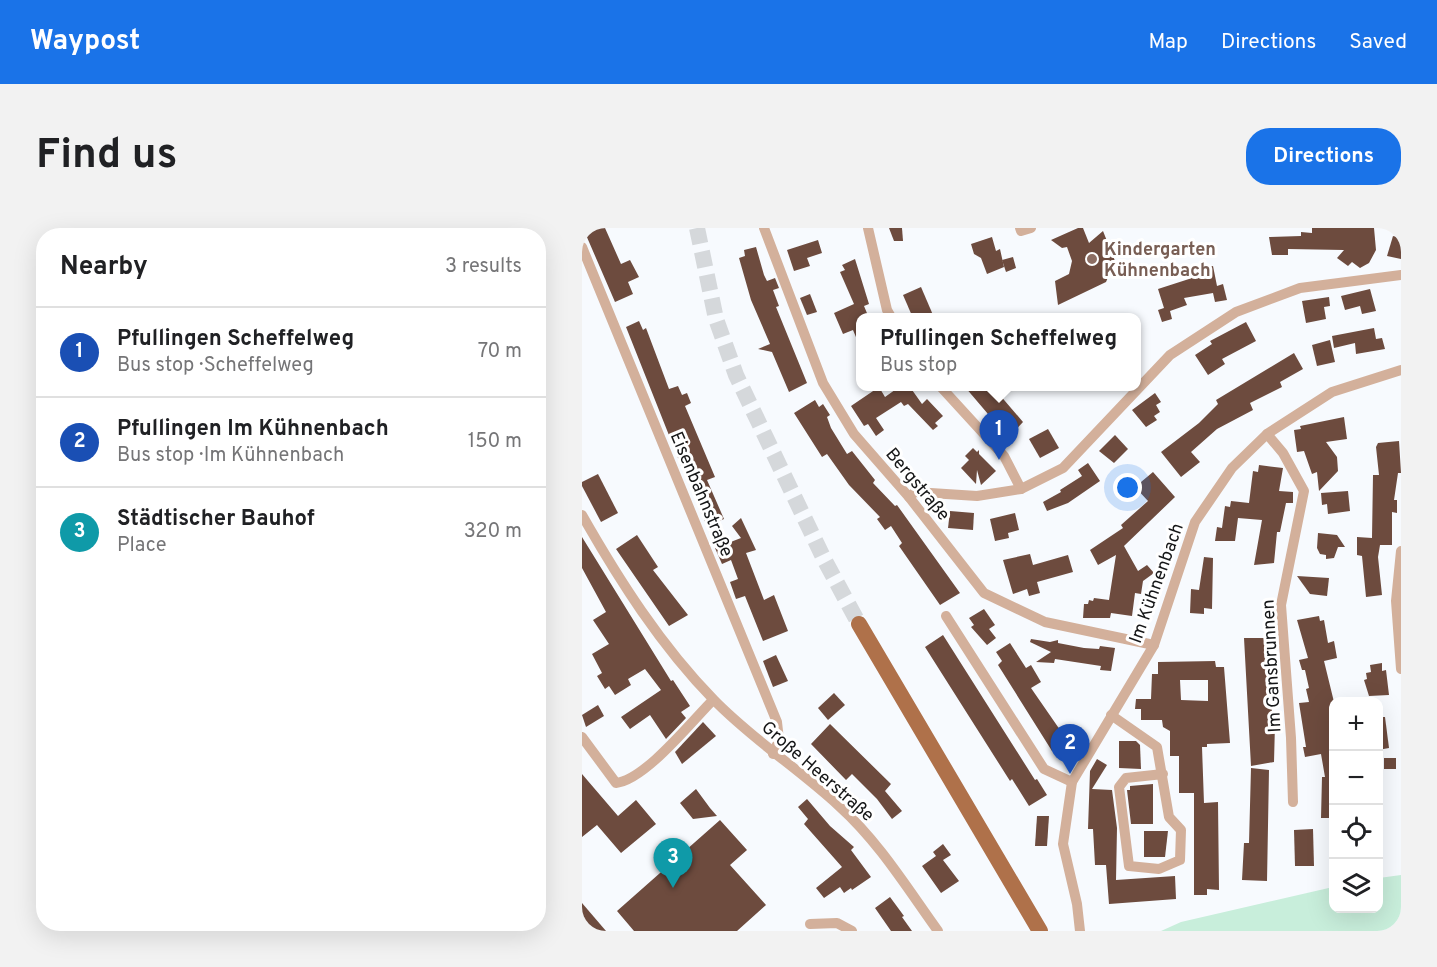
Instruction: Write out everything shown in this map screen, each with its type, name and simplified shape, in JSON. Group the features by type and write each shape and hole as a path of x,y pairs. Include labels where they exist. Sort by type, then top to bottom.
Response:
{"main road":[{"path":"860,624 1038,928"}],"street":[{"name":"Bergstraße","path":"764,228 823,383 854,434 909,497 984,593 1045,622 1154,645"},
{"path":"868,228 888,313"},
{"path":"1020,228 1021,231 1031,228"},
{"name":"Eisenbahnstraße","path":"582,247 777,722 779,740 773,754"},
{"path":"1141,386 1170,355 1236,312 1300,288 1401,275"},
{"name":"Im Kühnenbach","path":"1080,931 1077,904 1062,844 1072,782 1154,645 1195,522 1232,468 1267,434 1332,392 1401,370"},
{"path":"944,391 1004,456 1021,489"},
{"path":"909,497 915,492 976,496 1021,489 1063,468 1136,391"},
{"name":"Im Gansbrunnen","path":"1267,434 1283,453 1304,491 1281,605 1291,738 1293,802"},
{"name":"Große Heerstraße","path":"582,515 641,609 713,700 773,754 828,796 861,827 938,931"},
{"path":"1401,551 1395,601 1401,669"},
{"path":"946,616 1044,769 1072,782"},
{"path":"582,737 616,783 627,782 713,700"},
{"path":"1111,715 1157,747 1162,774 1169,817 1181,830 1180,860 1159,869 1129,866 1119,787 1126,778 1162,774"},
{"path":"810,924 837,923 852,931"}],"green space":[{"path":"1401,875 1401,931 1161,931 1181,922 1329,888 1329,913 1383,913 1383,877"}],"building":[{"path":"583,228 605,228 621,264 630,260 639,277 628,282 633,294 615,302"},
{"path":"889,228 902,228 903,241 894,241"},
{"path":"1083,228 1089,243 1103,231 1115,261 1106,282 1058,305 1055,281 1069,274 1072,261 1067,247 1062,248 1051,240"},
{"path":"1312,228 1374,228 1376,250 1369,263 1360,268 1352,262 1348,266 1337,258 1344,250 1288,249 1288,255 1272,255 1269,237 1301,236 1301,232 1312,233"},
{"path":"1393,236 1401,238 1401,259 1387,256"},
{"path":"992,237 996,251 1000,249 1004,267 987,274 981,258 974,254 971,244"},
{"path":"818,240 822,253 807,258 810,266 794,271 787,250"},
{"path":"756,247 767,281 775,278 779,288 773,290 779,306 776,307 807,383 789,392 772,352 758,349 770,344 751,300 739,258 745,256 744,250"},
{"path":"1013,257 1016,268 1006,272 1002,260"},
{"path":"855,259 869,304 864,306 867,313 856,313 856,337 853,330 843,334 834,313 854,304 840,272 845,270 842,265"},
{"path":"1213,266 1217,286 1223,284 1227,300 1215,302 1213,293 1184,298 1187,305 1170,311 1172,319 1162,322 1158,310 1164,308 1158,289 1189,279 1188,271"},
{"path":"921,287 932,313 911,313 903,295"},
{"path":"1370,289 1376,311 1362,314 1360,306 1345,310 1341,296"},
{"path":"810,294 817,312 807,315 800,298"},
{"path":"1329,297 1330,306 1324,307 1326,319 1306,323 1302,301"},
{"path":"639,321 643,330 646,328 669,389 678,386 682,395 687,393 691,403 685,406 715,477 707,480 724,519 707,526 699,508 705,505 692,477 687,480 626,327"},
{"path":"1246,322 1256,341 1222,359 1225,364 1208,375 1195,355 1212,344 1210,341"},
{"path":"1374,328 1376,339 1382,338 1385,349 1356,354 1355,343 1334,348 1332,336"},
{"path":"1330,340 1335,362 1317,366 1312,345"},
{"path":"1294,353 1303,369 1280,382 1282,387 1250,403 1253,410 1217,429 1191,452 1200,462 1181,477 1161,452 1199,423 1218,404 1216,400"},
{"path":"873,391 881,391 885,397 893,391 913,391 922,404 927,399 943,416 935,423 938,426 933,430 908,404 904,406 901,402 876,418 884,430 876,436 868,424 864,426 851,406"},
{"path":"968,391 996,391 1023,422 1011,435 1008,430 1005,434"},
{"path":"1155,393 1161,402 1156,405 1160,412 1154,416 1157,420 1146,427 1132,410"},
{"path":"815,400 819,407 823,404 830,415 827,417 831,428 847,454 852,451 875,480 873,483 895,506 897,505 960,593 940,605 899,546 902,543 891,526 885,530 877,519 880,517 849,485 827,454 822,457 794,413"},
{"path":"1344,417 1347,439 1326,442 1337,457 1338,471 1319,491 1317,472 1312,474 1304,451 1297,452 1294,430 1301,429 1300,426"},
{"path":"1048,429 1059,448 1040,458 1029,439"},
{"path":"1115,435 1128,449 1114,463 1099,451"},
{"path":"1399,441 1401,473 1398,473 1394,500 1397,500 1397,513 1392,512 1392,545 1380,545 1378,557 1382,595 1366,597 1362,556 1357,555 1357,537 1372,538 1373,475 1379,475 1376,447 1378,443"},
{"path":"973,448 977,452 979,450 979,454 996,471 981,485 977,470 976,484 961,468 969,460 965,456"},
{"path":"1088,463 1100,481 1068,503 1047,511 1043,502 1082,476 1078,470"},
{"path":"1259,465 1283,468 1279,491 1293,492 1293,503 1286,503 1280,532 1277,532 1274,563 1254,565 1262,520 1238,518 1235,541 1215,541 1217,527 1222,528 1225,506 1230,507 1231,501 1249,503 1253,471 1258,472"},
{"path":"1153,472 1175,497 1124,546 1138,571 1147,565 1154,573 1143,581 1141,594 1135,593 1132,616 1111,613 1110,618 1083,618 1084,604 1088,604 1089,600 1093,601 1094,598 1109,600 1116,555 1098,565 1090,550 1123,528 1121,525 1148,501 1135,487"},
{"path":"598,474 618,513 601,522 582,486 582,482"},
{"path":"1348,491 1350,511 1328,514 1327,504 1322,505 1321,493"},
{"path":"950,511 974,513 973,530 948,528"},
{"path":"1015,513 1019,530 1008,533 1009,538 995,541 990,519"},
{"path":"741,518 756,550 746,553 764,600 774,595 788,631 763,641 745,596 736,599 730,582 738,579 731,560 722,564 715,548 741,538 732,526"},
{"path":"1318,533 1337,535 1345,547 1338,547 1334,558 1326,559 1326,555 1320,554 1317,548"},
{"path":"637,535 658,567 653,570 688,615 669,626 616,549"},
{"path":"582,537 671,681 673,680 690,706 681,712 686,718 666,739 650,715 630,729 621,717 661,690 645,669 628,679 631,685 615,695 609,686 605,689 597,676 602,673 592,654 609,644 593,620 606,612 582,568"},
{"path":"1030,554 1033,565 1068,555 1073,572 1037,582 1040,593 1029,596 1027,589 1013,594 1003,560"},
{"path":"1204,557 1213,558 1212,609 1204,608 1204,614 1190,613 1191,589 1199,590"},
{"path":"1297,576 1329,578 1327,596 1310,594"},
{"path":"984,609 995,625 989,629 996,638 987,645 971,627 974,625 969,618"},
{"path":"1319,616 1320,621 1324,620 1328,643 1334,641 1337,658 1324,661 1333,697 1329,697 1329,818 1321,818 1322,777 1325,777 1321,754 1305,757 1303,747 1306,747 1299,703 1309,702 1306,689 1309,688 1305,670 1302,670 1299,660 1308,658 1297,620"},
{"path":"943,635 1035,780 1037,779 1047,795 1029,806 1012,779 1010,781 925,647"},
{"path":"1244,638 1270,638 1271,698 1273,724 1275,724 1274,762 1251,766"},
{"path":"1031,639 1050,642 1058,640 1058,643 1084,648 1099,649 1100,646 1115,648 1111,671 1100,670 1101,666 1055,659 1054,663 1036,662 1051,652 1030,642"},
{"path":"1010,643 1026,668 1031,665 1041,682 1031,688 1067,740 1052,751 998,665 1002,661 996,652"},
{"path":"776,655 788,681 773,687 763,661"},
{"path":"1215,661 1216,667 1224,667 1230,743 1207,744 1207,747 1202,747 1204,803 1218,802 1219,890 1207,889 1207,895 1194,895 1194,793 1179,793 1179,756 1170,756 1170,731 1163,727 1162,720 1141,720 1141,709 1135,709 1136,699 1151,699 1152,674 1158,674 1158,662","holes":["1180,680 1208,680 1208,701 1181,700"]},
{"path":"1382,663 1382,671 1386,670 1389,695 1369,696 1364,680 1367,679 1366,673 1371,672 1370,665"},
{"path":"834,693 845,705 828,720 818,708"},
{"path":"598,705 604,716 586,727 582,715"},
{"path":"1383,717 1385,717 1389,748 1383,749"},
{"path":"703,722 716,736 682,764 675,752"},
{"path":"830,724 891,784 885,791 902,811 892,819 877,799 852,774 846,780 811,744"},
{"path":"1119,741 1136,741 1140,745 1141,769 1119,768"},
{"path":"1384,758 1396,758 1396,769 1384,769"},
{"path":"1097,759 1107,765 1092,789 1112,790 1117,828 1116,880 1175,876 1176,899 1109,904 1106,865 1095,865 1093,829 1088,829 1090,771"},
{"path":"1251,768 1269,770 1267,881 1242,880 1244,843 1249,843"},
{"path":"582,774 618,816 636,800 656,824 621,853 597,825 582,837"},
{"path":"1153,784 1153,824 1131,824 1127,790 1130,790 1130,786"},
{"path":"696,789 717,816 693,819 680,803"},
{"path":"807,799 830,826 854,847 851,850 871,877 852,890 851,888 844,893 840,887 824,898 816,888 842,867 804,824 808,819 798,807"},
{"path":"1037,816 1049,816 1047,846 1035,846"},
{"path":"720,820 747,850 730,865 766,905 737,931 634,931 617,911"},
{"path":"1313,829 1314,866 1295,866 1294,830"},
{"path":"1144,831 1168,831 1165,857 1144,857"},
{"path":"943,844 951,855 943,860 959,881 941,893 922,866 936,856 933,852"},
{"path":"890,897 912,931 891,931 875,908"},
{"path":"582,903 606,931 585,931 582,928"}],"tunnel":[{"path":"697,228 716,319 736,375 824,559 859,624"}],"place":[{"name":"Kindergarten Kühnenbach","path":"1092,259"},
{"name":"Pfullingen Scheffelweg","path":"999,460"},
{"name":"Pfullingen Im Kühnenbach","path":"1070,774"},
{"name":"Städtischer Bauhof","path":"673,888"}]}
